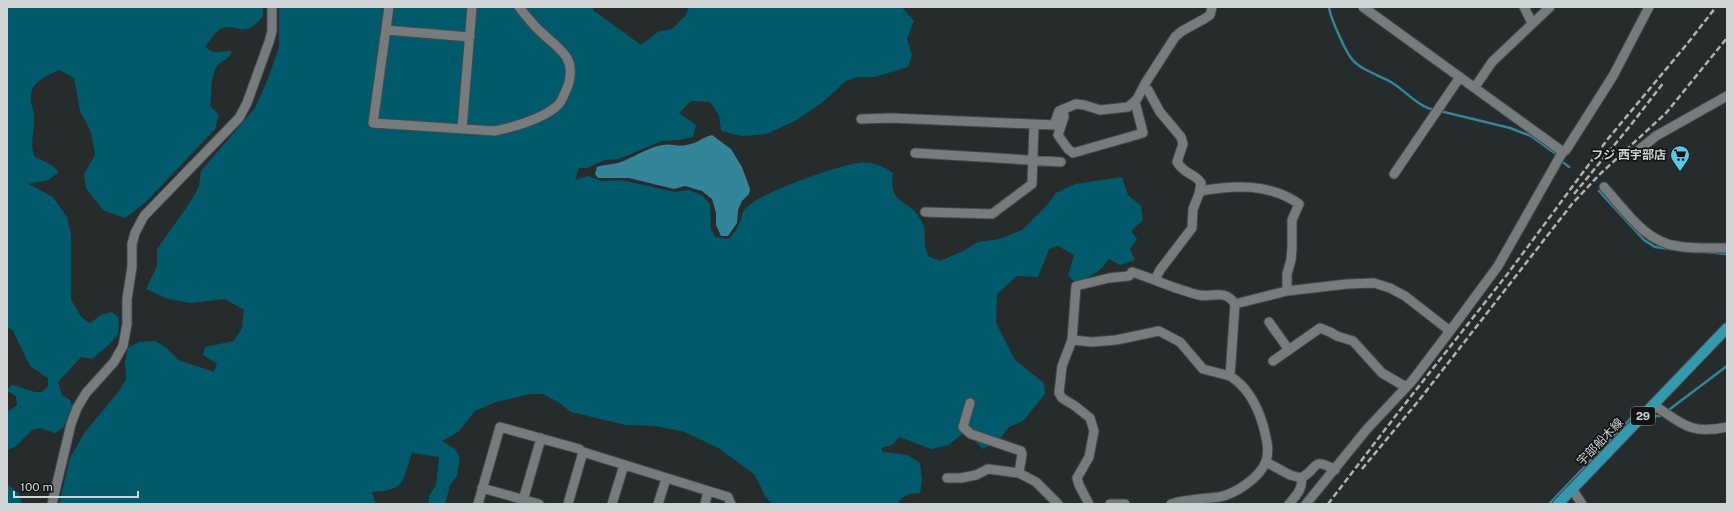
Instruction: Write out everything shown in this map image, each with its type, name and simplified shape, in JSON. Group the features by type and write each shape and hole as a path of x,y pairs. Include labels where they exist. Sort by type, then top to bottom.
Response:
{"main road":[{"name":"宇部船木線","path":"1558,504 1727,328"}],"street":[{"path":"52,504 71,424 77,408 86,393 114,362 123,346 127,324 127,299 132,267 132,244 135,233 144,216 239,118 248,103 269,42 272,31 272,7"},
{"path":"389,7 373,123 494,131 513,127 557,106 570,81 568,59 519,7"},
{"path":"462,129 472,7"},
{"path":"861,119 891,118 1054,125 1059,111 1076,104 1100,110 1122,109 1133,103 1144,88 1146,82 1175,37 1182,31 1210,15 1212,7"},
{"path":"1364,7 1475,87 1559,149 1562,153"},
{"path":"1524,7 1532,23"},
{"path":"1475,87 1492,62 1550,7"},
{"path":"1306,504 1381,413 1406,387 1498,266 1562,153 1566,150 1613,76 1649,7"},
{"path":"386,30 470,37"},
{"path":"1394,174 1460,77"},
{"path":"1144,88 1148,90 1160,112 1181,137 1183,144 1177,162 1186,173 1200,180 1201,183 1200,191 1193,209 1192,228 1160,270 1156,280"},
{"path":"1640,149 1656,136 1727,96"},
{"path":"1064,109 1064,117 1058,135 1068,149 1073,153 1143,133 1136,106 1133,103"},
{"path":"925,212 992,214 1032,184 1034,125"},
{"path":"915,153 1061,162"},
{"path":"1200,191 1226,187 1252,187 1269,190 1299,204 1292,220 1292,248 1291,260 1287,274 1287,292"},
{"path":"1604,187 1642,230 1657,240 1678,247 1727,248"},
{"path":"1089,504 1077,478 1089,457 1094,431 1090,418 1076,406 1062,398 1059,393 1062,366 1072,340 1076,286 1109,278 1129,276 1132,272 1199,295 1222,294 1232,300 1235,304 1230,376"},
{"path":"1235,304 1287,292 1347,284 1382,284 1404,296 1450,331"},
{"path":"1269,322 1289,350"},
{"path":"1273,361 1320,328 1337,336 1353,341 1382,373 1406,387"},
{"path":"1072,340 1092,342 1116,340 1159,331 1180,342 1203,369 1230,376 1242,385 1252,397 1260,415 1267,446 1266,462 1256,475 1237,491 1220,497 1187,500 1171,504"},
{"path":"970,402 963,427 971,434 1020,451 1022,454 1020,473"},
{"path":"1654,405 1690,428 1710,431 1727,427"},
{"path":"478,504 500,427 579,449 583,452 666,479 728,497 731,504"},
{"path":"522,502 541,438"},
{"path":"568,504 583,452"},
{"path":"1266,462 1290,475 1301,478 1306,476 1316,464 1322,463 1335,470"},
{"path":"612,504 624,465"},
{"path":"948,478 961,478 976,475 988,469 1020,473 1036,482 1058,504"},
{"path":"1289,504 1299,492 1302,482 1301,478"},
{"path":"658,504 666,479"},
{"path":"482,488 522,502 539,504"},
{"path":"1572,489 1582,504"},
{"path":"704,504 708,491"},
{"path":"1110,504 1126,504"}],"shaded area":[{"path":"7,7 263,7 263,16 256,24 245,29 225,27 213,35 205,47 213,52 232,51 227,59 217,66 213,75 210,106 219,115 215,129 145,203 125,218 103,210 86,188 84,174 95,155 91,132 80,111 74,78 59,70 42,79 34,86 31,96 31,103 34,116 32,143 34,156 53,166 59,172 48,180 28,184 53,197 67,217 71,235 71,300 82,318 90,323 101,315 112,312 119,318 118,334 109,345 92,359 81,357 58,382 62,395 70,400 72,406 63,428 55,433 40,428 32,430 15,447 7,450 7,412 17,405 16,396 7,391 7,389 12,385 34,392 42,392 48,386 48,378 30,366 13,331 7,327"},
{"path":"279,7 593,7 593,10 641,45 659,31 672,29 686,15 689,7 902,7 914,21 907,39 912,55 908,67 875,77 857,77 846,81 823,102 795,121 766,134 742,136 721,131 719,115 710,102 691,101 679,113 696,125 693,137 680,140 661,141 619,159 605,160 587,168 579,168 575,180 588,176 602,181 622,180 675,192 689,190 703,196 710,205 711,229 715,237 729,239 738,226 745,209 767,195 817,174 848,165 872,163 893,173 892,184 896,197 911,208 923,223 925,247 928,256 940,261 963,251 978,242 999,239 1022,230 1047,205 1056,193 1075,184 1122,177 1128,195 1141,206 1143,220 1131,231 1137,239 1130,249 1135,260 1120,265 1109,259 1095,274 1076,282 1068,276 1074,255 1058,246 1049,249 1038,277 1017,276 997,294 996,323 1015,360 1044,383 1045,394 1023,421 1009,427 998,441 983,449 972,438 962,434 949,445 931,449 899,437 892,445 881,448 883,452 908,455 920,463 922,480 920,493 907,495 902,498 898,504 772,504 765,496 755,475 720,449 685,432 655,426 626,425 571,412 558,402 543,394 530,394 496,402 475,411 458,432 442,441 455,449 460,458 457,476 450,485 445,504 428,504 429,496 436,485 439,457 412,453 404,477 397,486 392,489 372,492 376,504 59,504 70,458 85,432 120,390 126,379 125,361 128,348 139,342 155,341 167,348 178,360 214,372 217,364 203,355 205,347 234,341 242,328 244,310 225,299 191,303 168,299 146,289 157,266 157,249 191,201 199,186 201,171 255,108 267,81 279,47"},
{"path":"712,135 731,149 742,167 750,189 749,194 742,201 738,210 737,223 728,236 721,236 716,225 716,213 712,199 702,191 685,186 674,189 629,178 598,178 595,174 597,167 618,163 656,146 680,146 696,142"},
{"path":"7,484 19,494 22,504 7,504"}],"waterway":[{"path":"1329,7 1332,18 1348,54 1359,66 1391,82 1423,106 1435,110"},
{"path":"1440,111 1510,128 1531,136 1556,154"},
{"path":"1564,163 1569,167"},
{"path":"1599,191 1644,240 1655,247 1685,251"},
{"path":"1706,252 1727,254"},
{"path":"1670,409 1727,366"},
{"path":"1549,504 1633,416"},
{"path":"1650,416 1660,416"}],"railway":[{"path":"1328,504 1509,272 1607,140 1716,7"},
{"path":"1362,469 1420,399 1572,204 1599,175 1666,113 1727,38"},
{"path":"1574,194 1664,82"}],"place":[{"name":"フジ 西宇部店","path":"1680,172"}]}
